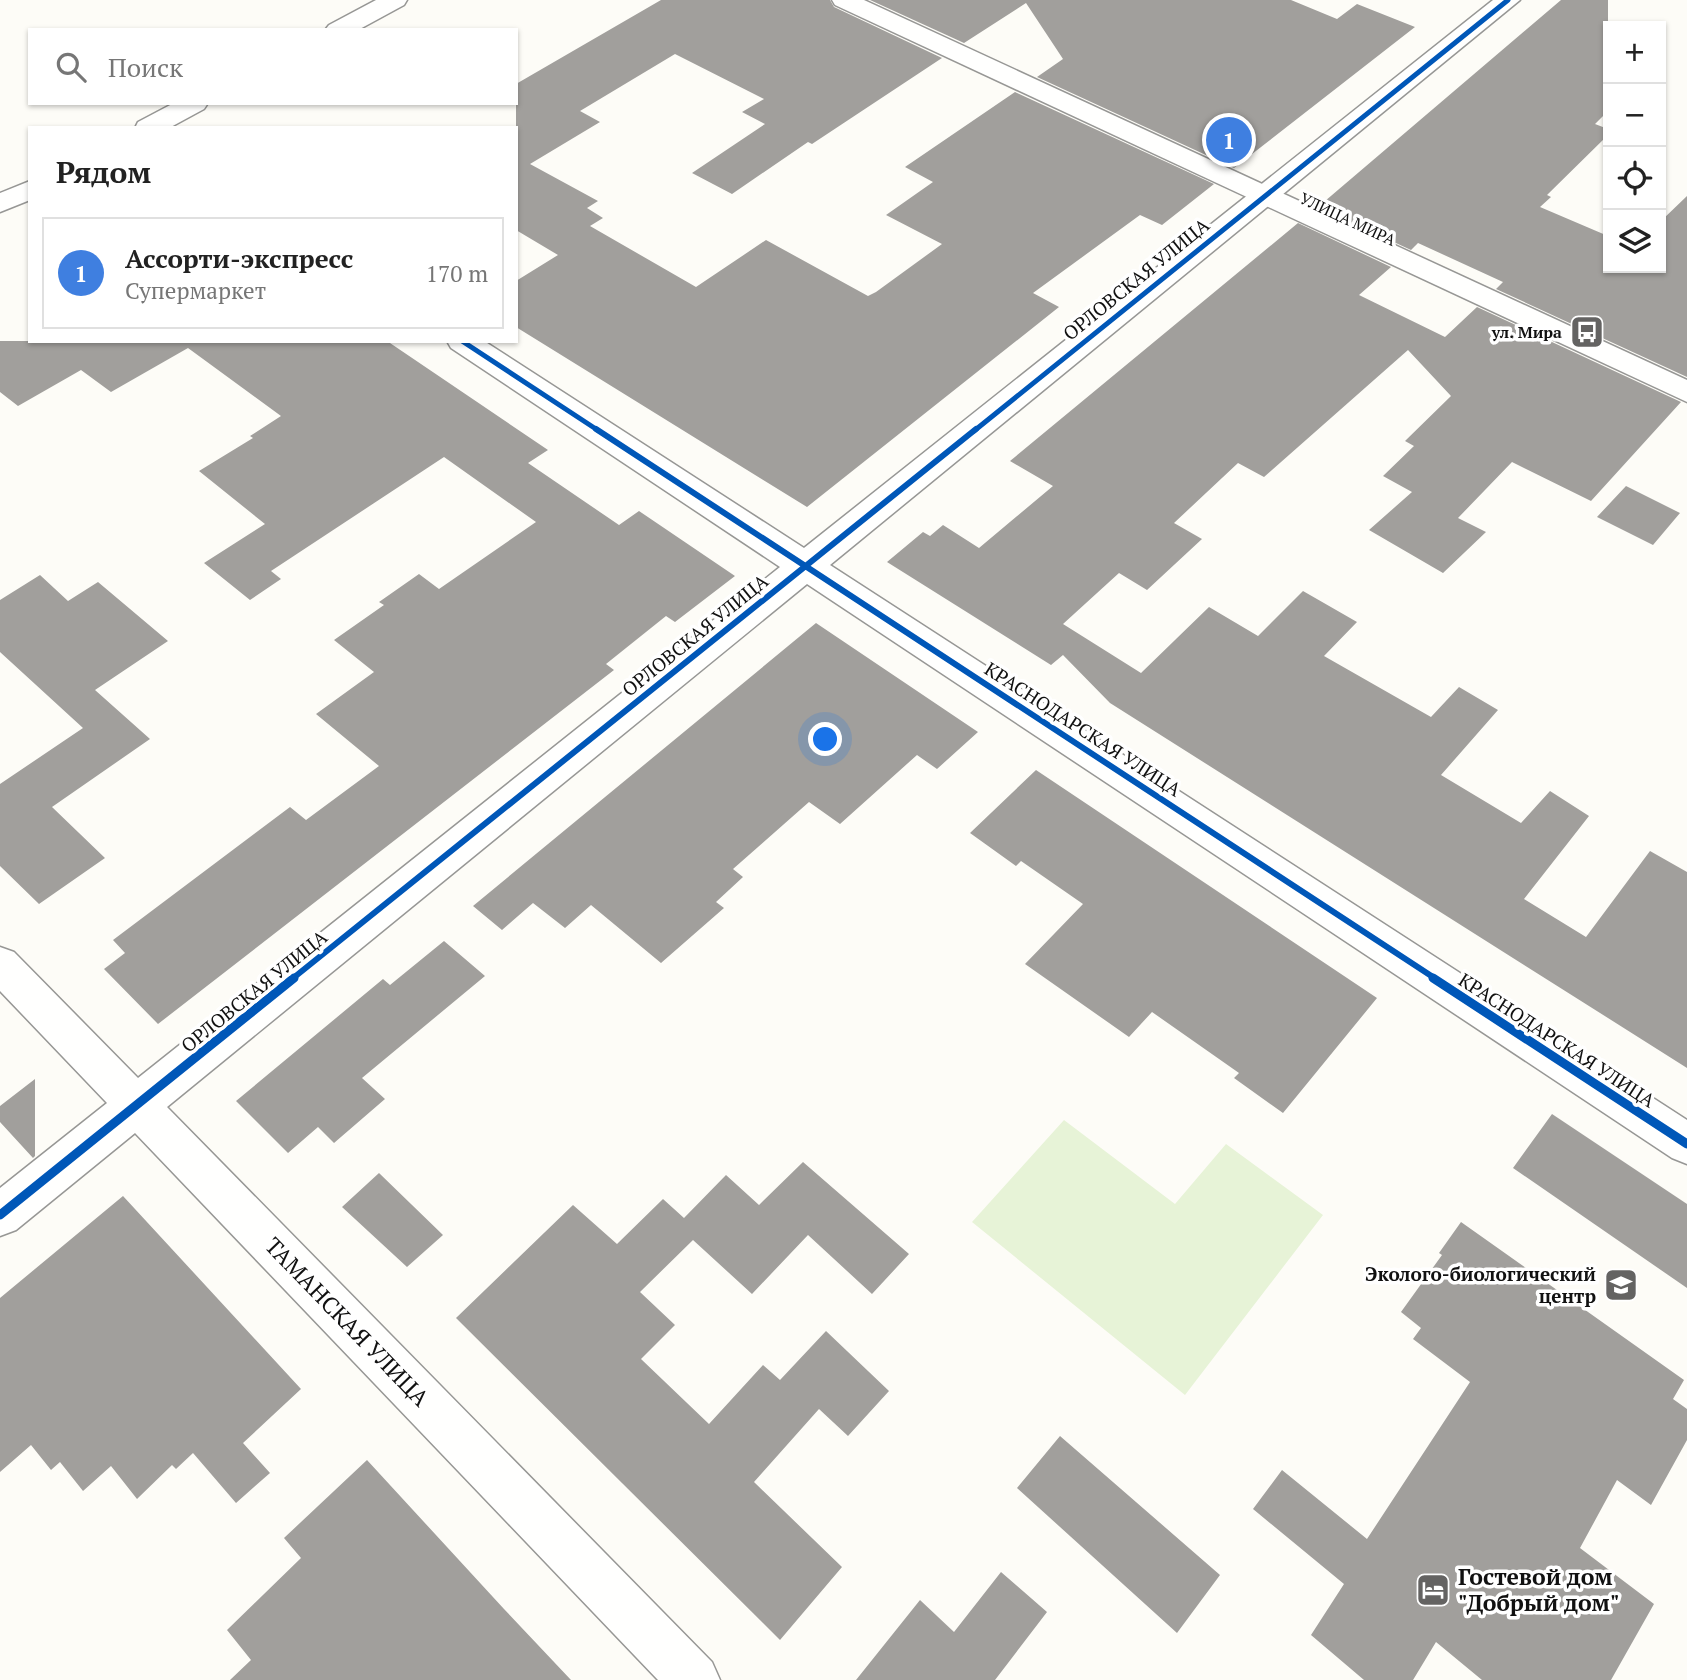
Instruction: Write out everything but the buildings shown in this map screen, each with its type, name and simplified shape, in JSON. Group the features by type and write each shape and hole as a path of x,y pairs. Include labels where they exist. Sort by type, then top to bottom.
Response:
{"street":[{"path":"342,28 395,0"},
{"name":"УЛИЦА МИРА","path":"844,0 1687,392"},
{"name":"ОРЛОВСКАЯ УЛИЦА","path":"0,1215 1508,0"},
{"path":"152,126 191,105"},
{"path":"0,204 28,190"},
{"name":"КРАСНОДАРСКАЯ УЛИЦА","path":"464,343 1687,1144"},
{"name":"ТАМАНСКАЯ УЛИЦА","path":"0,964 694,1680"}],"green space":[{"path":"1064,1120 1175,1204 1226,1144 1323,1215 1185,1395 972,1222"}],"cycle path":[{"path":"0,1215 1508,0"},
{"path":"465,343 1687,1144"}],"place":[{"name":"Ассорти-экспресс","path":"1229,140"},
{"name":"ул. Мира","path":"1587,332"},
{"name":"Эколого-биологический центр","path":"1621,1285"},
{"name":"Гостевой дом \"Добрый дом\"","path":"1433,1590"}]}
